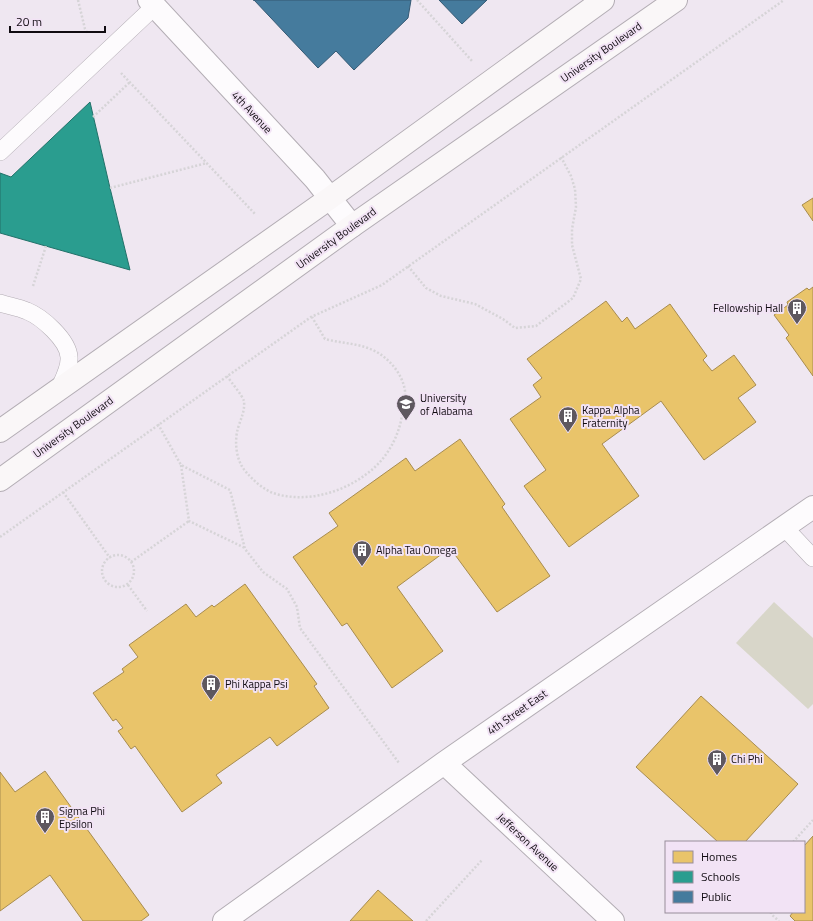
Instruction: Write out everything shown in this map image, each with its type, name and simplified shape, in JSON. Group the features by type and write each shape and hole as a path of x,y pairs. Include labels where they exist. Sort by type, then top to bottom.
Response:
{"main road":[{"path":"0,431 330,198 604,0"},
{"name":"University Boulevard","path":"0,480 352,226 676,0"}],"street":[{"name":"4th Avenue","path":"152,3 315,179 352,226"},
{"name":"4th Street East","path":"224,921 444,763 813,507"},
{"name":"Jefferson Avenue","path":"444,763 613,921"}],"lane":[{"path":"0,152 104,55 152,3"},
{"path":"0,303 27,311 56,333 65,345 69,357 67,370 59,389"},
{"path":"784,527 813,558"}],"path":[{"path":"78,0 85,29 104,55 259,218"},
{"path":"417,0 476,66"},
{"path":"0,536 311,317 382,285 784,0"},
{"path":"93,117 130,82"},
{"path":"408,266 426,288 441,296 475,304 503,319 515,328 536,326 573,298 580,279 572,245 572,229 576,207 575,189 571,176 561,157"},
{"path":"110,188 207,163"},
{"path":"227,376 244,400 244,412 238,428 236,445 239,460 245,472 258,484 272,492 304,498 341,489 361,478 379,463 391,446 399,429 403,414 405,391 393,365 381,354 369,347 325,339 311,317"},
{"path":"158,424 181,465 189,521"},
{"path":"181,465 230,490 246,549 263,572 287,589 297,607 300,628 402,768"},
{"path":"63,492 110,558"},
{"path":"189,521 246,549"},
{"path":"131,562 189,521"},
{"path":"119,555 128,558 131,562 135,571 134,576 128,585 118,588 108,584 105,580 102,571 103,566 110,558 119,555"},
{"path":"128,585 147,611"},
{"path":"794,841 813,820"},
{"path":"426,921 482,860"},
{"path":"771,913 779,921"}],"shaded area":[{"path":"774,602 813,638 813,704 808,709 736,643"}],"building: Homes":[{"path":"813,198 813,221 802,205"},
{"name":"Fellowship Hall","path":"813,287 813,376 786,338 789,335 774,315 788,305 787,302 807,288 809,290"},
{"name":"Kappa Alpha Fraternity","path":"606,301 622,322 627,317 635,329 670,304 707,356 703,360 712,371 734,355 756,385 738,398 756,422 704,460 661,401 602,444 639,496 569,547 524,486 546,470 510,419 541,397 533,385 542,378 527,359"},
{"name":"Alpha Tau Omega","path":"460,439 505,504 502,507 550,576 497,612 450,548 397,587 443,651 392,688 347,623 342,626 293,557 338,526 329,513 406,458 415,471"},
{"name":"Phi Kappa Psi","path":"245,584 317,684 314,686 329,708 277,746 270,737 216,775 222,783 182,812 135,746 131,749 118,731 123,728 116,719 113,721 93,693 124,672 122,669 138,657 129,645 186,604 196,617 212,605 214,607"},
{"name":"Chi Phi","path":"701,696 798,784 746,841 717,841 636,767"},
{"name":"Sigma Phi Epsilon","path":"45,771 149,915 141,921 83,921 50,875 0,911 0,772 15,792"},
{"path":"813,836 813,921 795,921 790,916 792,913 805,913 805,845"},
{"path":"378,890 413,921 350,921"}],"building: Schools":[{"path":"90,102 130,270 0,233 0,173 11,177"}],"building: Public":[{"path":"254,0 411,0 408,18 354,70 336,51 318,68"},
{"path":"439,0 487,0 462,24"}],"place":[{"name":"Fellowship Hall","path":"797,325"},
{"name":"University of Alabama","path":"406,421"},
{"name":"Kappa Alpha Fraternity","path":"568,433"},
{"name":"Alpha Tau Omega","path":"362,567"},
{"name":"Phi Kappa Psi","path":"211,701"},
{"name":"Chi Phi","path":"717,776"},
{"name":"Sigma Phi Epsilon","path":"45,834"}]}
